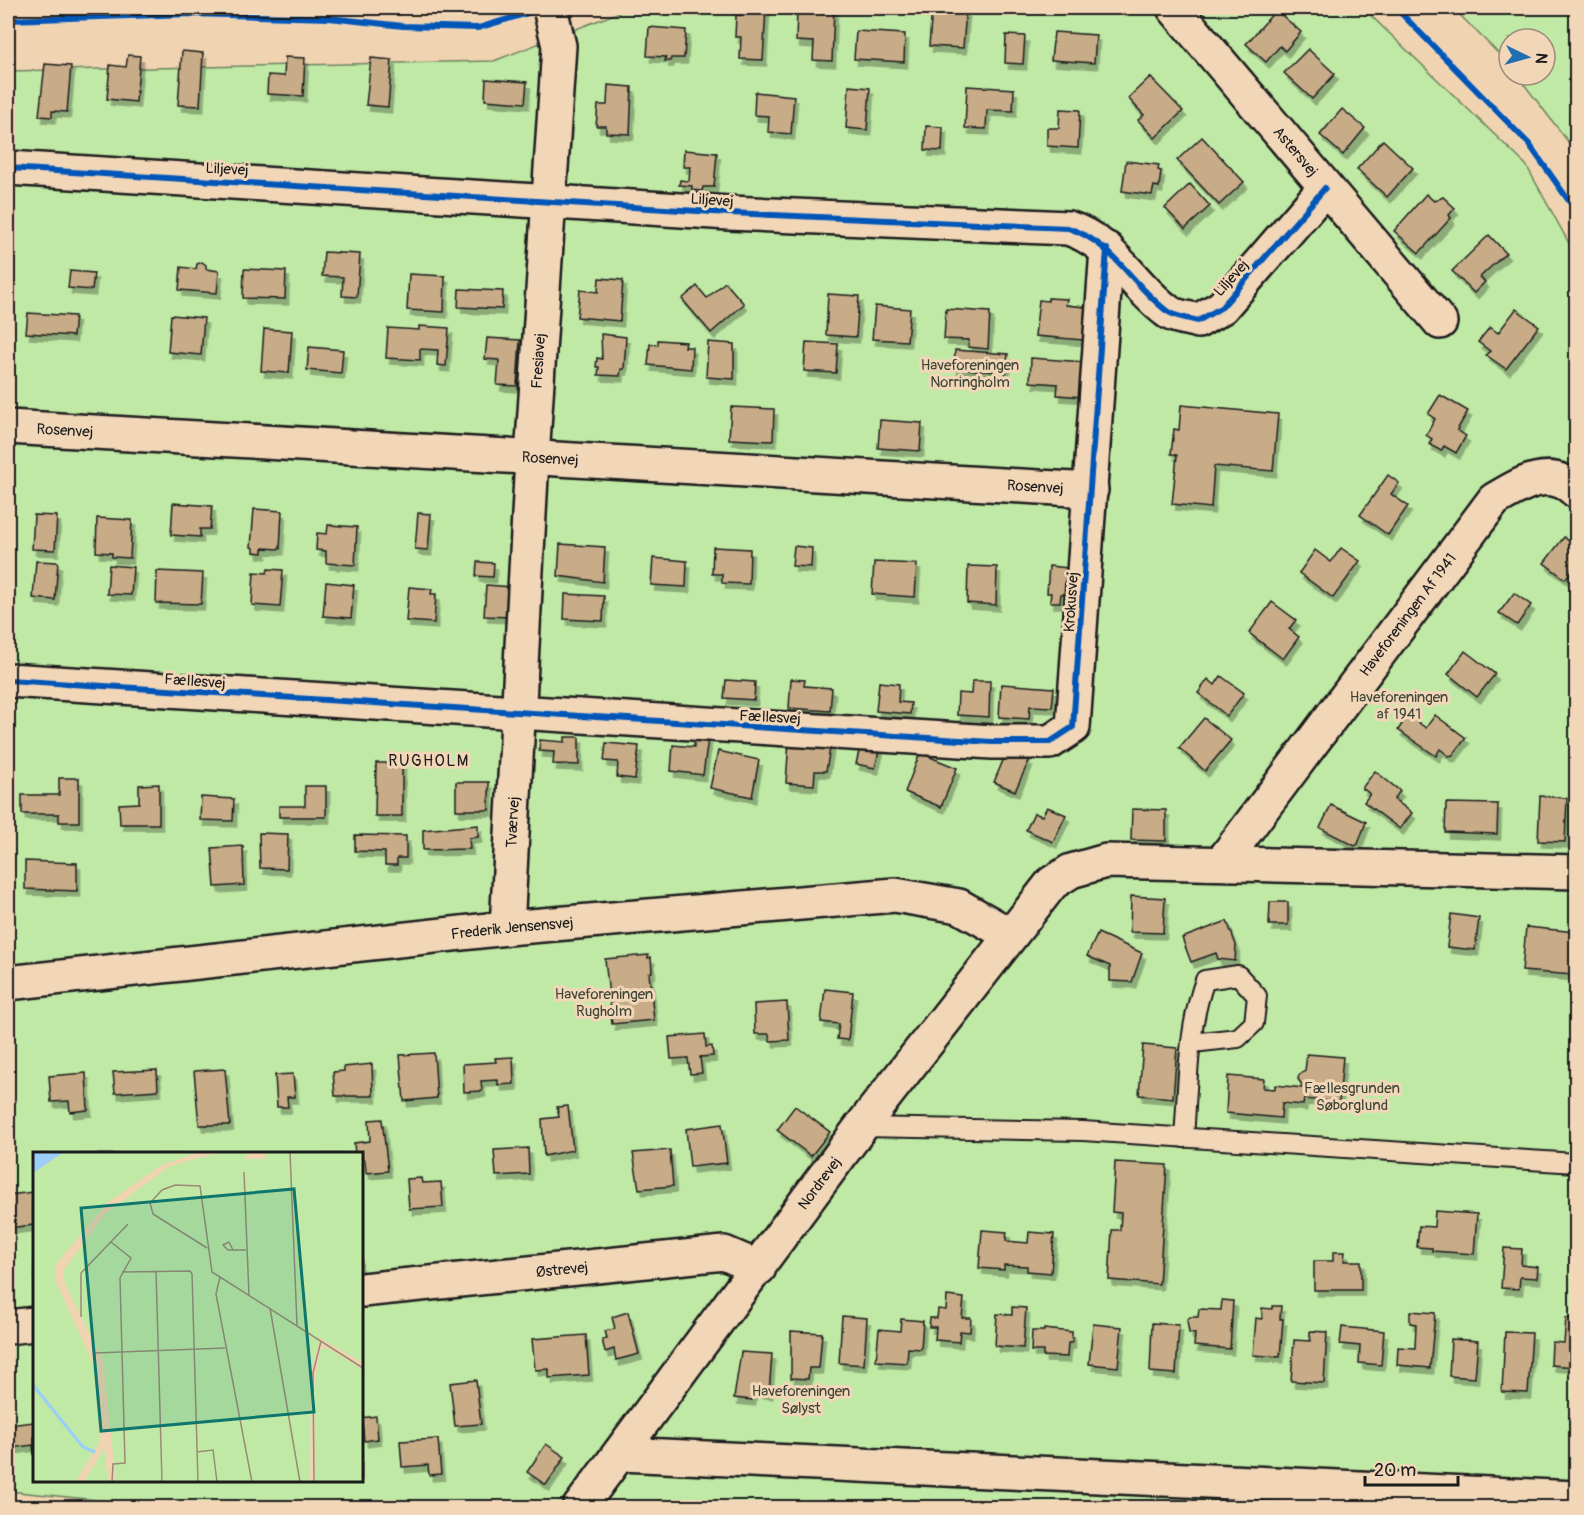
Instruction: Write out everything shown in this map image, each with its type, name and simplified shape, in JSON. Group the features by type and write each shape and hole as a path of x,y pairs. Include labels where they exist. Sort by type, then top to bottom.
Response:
{"street":[{"name":"Fresiavej","path":"517,714 547,200 559,46 550,8"},
{"name":"Astersvej","path":"1174,8 1440,322"},
{"name":"Liljevej","path":"8,168 729,213 1068,228 1085,233 1107,249 1168,313 1198,321 1222,307 1325,189"},
{"name":"Krokusvej","path":"992,742 1050,742 1073,727 1107,249"},
{"name":"Rosenvej","path":"8,427 1091,490"},
{"name":"Haveforeningen Af 1941","path":"1223,861 1494,500 1526,481 1553,478 1576,491"},
{"name":"Fællesvej","path":"8,680 517,714 992,742"},
{"name":"Tværvej","path":"507,928 517,714"},
{"name":"Nordrevej","path":"579,1508 759,1268 861,1127 1052,883 1071,871 1106,861 1223,861"},
{"path":"1223,861 1576,872"},
{"name":"Frederik Jensensvej","path":"8,983 507,928 895,895 959,906 1010,935"},
{"name":"Østrevej","path":"363,1290 724,1253 759,1268"},
{"path":"8,1327 33,1324"},
{"path":"621,1454 1576,1498"}],"lane":[{"path":"1184,1138 1192,1043"},
{"path":"861,1127 1083,1131 1576,1163"}],"green space":[{"path":"630,8 1363,8 1526,165 1576,256 1576,1507 177,1508 8,1491 8,71 494,61"},
{"path":"1453,8 1576,8 1576,152 1526,87 1557,87 1557,27 1497,27 1497,52"}],"building":[{"path":"743,8 766,8 763,60 740,59 741,37 735,37 736,15 742,15"},
{"path":"815,8 834,8 832,61 813,60 814,42 796,41 797,10 815,10"},
{"path":"932,8 966,11 963,48 929,46"},
{"path":"1276,10 1301,32 1285,51 1280,46 1266,62 1246,44"},
{"path":"649,27 686,30 684,58 671,58 670,61 665,61 666,57 647,56"},
{"path":"856,31 905,34 904,62 854,59"},
{"path":"1054,32 1096,35 1094,63 1051,60"},
{"path":"1006,35 1025,36 1023,64 1005,63"},
{"path":"1308,49 1335,74 1312,99 1284,73"},
{"path":"182,51 203,53 200,106 178,105"},
{"path":"128,55 140,56 136,102 107,99 110,65 126,67"},
{"path":"285,57 305,58 303,96 267,94 268,75 284,76"},
{"path":"371,58 392,60 388,107 366,105"},
{"path":"45,64 71,66 67,112 52,111 52,117 39,116"},
{"path":"1150,77 1183,111 1155,138 1138,120 1144,115 1128,98"},
{"path":"486,79 527,82 525,103 485,100"},
{"path":"608,85 632,87 630,134 606,133 606,126 596,126 598,105 607,105"},
{"path":"849,86 870,88 867,130 846,128"},
{"path":"967,86 1014,89 1013,111 987,110 986,129 965,128"},
{"path":"755,92 794,96 791,134 768,132 769,116 754,115"},
{"path":"1060,109 1080,110 1078,148 1047,146 1047,128 1059,128"},
{"path":"1342,109 1365,128 1343,155 1320,135"},
{"path":"926,126 943,127 942,151 925,150"},
{"path":"1202,137 1244,182 1219,205 1177,160"},
{"path":"1383,140 1413,168 1387,197 1357,169"},
{"path":"684,150 717,153 714,187 703,187 702,191 692,190 692,186 679,185 680,180 689,181 690,167 683,167"},
{"path":"1126,161 1159,165 1158,170 1161,171 1159,187 1154,186 1152,195 1122,191"},
{"path":"1190,184 1210,206 1185,229 1165,208"},
{"path":"1426,194 1434,201 1443,197 1455,208 1449,215 1451,218 1419,253 1394,231"},
{"path":"1489,235 1506,253 1480,277 1485,282 1474,293 1452,271"},
{"path":"324,252 360,254 357,297 342,296 343,277 322,276"},
{"path":"202,262 206,265 206,269 219,271 217,293 179,290 181,267 196,269 197,264"},
{"path":"244,269 286,271 285,299 243,298"},
{"path":"70,271 94,273 92,290 68,288"},
{"path":"409,274 445,276 444,312 407,310"},
{"path":"599,278 623,280 620,321 577,317 580,290 598,292"},
{"path":"725,282 744,304 711,333 682,299 697,286 707,298"},
{"path":"459,289 503,291 502,309 458,307"},
{"path":"828,294 859,296 856,337 826,335"},
{"path":"1048,298 1067,299 1066,305 1085,307 1083,340 1035,336 1039,300 1048,301"},
{"path":"875,306 910,309 907,341 872,339"},
{"path":"946,309 990,312 988,349 968,347 969,340 944,339"},
{"path":"1516,309 1539,326 1506,369 1486,355 1490,351 1478,342 1490,327 1498,333"},
{"path":"28,313 75,316 73,336 26,333"},
{"path":"171,315 204,318 201,355 168,352"},
{"path":"419,326 449,328 446,366 437,365 438,350 420,349 420,360 386,358 388,328 419,330"},
{"path":"264,329 292,331 289,373 261,371"},
{"path":"601,334 626,337 624,369 621,369 620,376 598,375 597,358 602,359"},
{"path":"487,338 520,340 517,386 497,385 499,360 485,359"},
{"path":"658,340 686,342 685,347 692,347 691,369 648,365 650,344 658,345"},
{"path":"708,342 734,344 734,379 706,377"},
{"path":"806,342 838,344 836,373 804,371"},
{"path":"309,347 343,350 341,373 307,370"},
{"path":"955,350 1008,354 1006,373 954,368"},
{"path":"1031,358 1084,362 1082,397 1057,395 1058,384 1030,382"},
{"path":"1440,395 1468,411 1457,430 1466,436 1456,453 1444,446 1441,451 1429,444 1432,439 1426,435 1435,419 1428,414"},
{"path":"1181,405 1278,414 1273,471 1214,466 1211,508 1172,504 1177,455 1171,454 1174,429 1179,430"},
{"path":"731,407 774,409 773,441 729,439"},
{"path":"880,420 922,423 920,451 878,448"},
{"path":"1388,475 1399,483 1391,494 1408,506 1388,535 1360,515"},
{"path":"173,503 212,506 210,529 200,529 200,537 171,535"},
{"path":"254,509 282,511 280,549 263,548 263,553 254,552 254,548 251,547"},
{"path":"418,513 431,514 428,550 415,549"},
{"path":"34,515 57,516 55,550 32,549"},
{"path":"97,518 132,520 130,558 112,557 112,553 96,552"},
{"path":"328,525 357,527 355,565 326,563 326,551 316,550 317,533 327,534"},
{"path":"1564,537 1576,547 1576,558 1573,563 1576,565 1565,579 1544,563"},
{"path":"560,544 605,547 603,582 558,576"},
{"path":"794,546 812,548 811,567 792,566"},
{"path":"713,547 750,549 749,584 722,583 722,574 712,574"},
{"path":"1341,548 1360,561 1333,598 1299,573 1315,550 1331,562"},
{"path":"653,558 687,561 686,587 651,585"},
{"path":"36,561 58,562 55,600 33,598"},
{"path":"477,562 494,563 493,577 476,576"},
{"path":"874,562 917,564 915,597 872,594"},
{"path":"109,565 133,567 131,595 107,594"},
{"path":"968,566 997,567 996,605 967,603"},
{"path":"1049,566 1068,568 1066,594 1061,594 1060,602 1050,602 1051,593 1047,593"},
{"path":"268,569 283,570 280,607 252,605 254,572 267,573"},
{"path":"157,571 203,573 201,604 156,603"},
{"path":"326,582 354,585 351,618 323,616"},
{"path":"486,585 513,587 510,617 484,616"},
{"path":"409,587 432,589 431,594 436,594 434,623 406,621"},
{"path":"1514,593 1531,605 1517,625 1499,613"},
{"path":"565,594 604,596 603,621 564,619"},
{"path":"1272,602 1296,620 1289,629 1299,637 1283,659 1249,633"},
{"path":"1465,651 1495,674 1477,697 1448,674"},
{"path":"1221,676 1244,693 1227,716 1198,693 1208,679 1215,685"},
{"path":"791,679 805,680 804,686 832,688 830,711 789,708"},
{"path":"726,680 755,682 754,700 724,698"},
{"path":"972,681 990,681 989,717 957,715 958,693 971,694"},
{"path":"879,682 899,684 898,702 911,703 910,714 876,711"},
{"path":"1001,684 1054,688 1052,707 1030,706 1029,719 999,717"},
{"path":"1408,715 1426,728 1435,715 1466,738 1453,755 1449,756 1440,749 1436,756 1398,730"},
{"path":"1204,718 1231,740 1205,771 1179,748"},
{"path":"565,737 579,737 579,765 553,764 554,752 539,751 540,740 565,742"},
{"path":"694,738 708,739 703,775 671,771 673,745 694,747"},
{"path":"789,740 831,743 826,771 815,771 814,785 786,783"},
{"path":"606,743 639,746 635,779 617,777 618,762 604,761"},
{"path":"861,743 880,747 875,768 856,764"},
{"path":"718,751 759,760 752,797 710,788"},
{"path":"1007,751 1027,756 1026,759 1029,761 1015,791 994,782"},
{"path":"920,753 957,768 941,807 905,792"},
{"path":"376,763 402,763 402,816 375,816"},
{"path":"1375,771 1400,791 1394,799 1412,813 1400,829 1364,802 1370,794 1362,788"},
{"path":"59,778 79,778 79,822 59,822 59,814 22,814 22,795 59,795"},
{"path":"456,782 489,782 489,810 456,810"},
{"path":"159,784 159,824 120,824 119,804 139,803 139,785"},
{"path":"305,786 326,786 326,817 279,817 279,806 305,806"},
{"path":"1540,796 1567,798 1565,842 1538,841"},
{"path":"201,797 234,799 233,821 200,820"},
{"path":"1446,803 1498,804 1497,834 1445,832"},
{"path":"1331,805 1366,822 1358,844 1355,846 1320,828"},
{"path":"1047,807 1066,815 1053,842 1026,830 1034,813 1042,816"},
{"path":"1132,809 1166,810 1166,841 1131,840"},
{"path":"478,825 478,837 469,838 470,849 423,850 423,830"},
{"path":"259,833 288,834 287,869 260,868"},
{"path":"355,835 406,836 406,858 397,858 397,865 385,865 385,852 355,851"},
{"path":"243,846 244,885 215,887 212,848"},
{"path":"25,861 77,863 77,891 25,889"},
{"path":"1131,896 1165,898 1163,933 1130,932"},
{"path":"1270,902 1288,902 1288,925 1269,925"},
{"path":"1451,914 1479,918 1475,950 1447,947"},
{"path":"1227,921 1236,945 1235,961 1218,959 1216,953 1191,962 1182,938"},
{"path":"1526,927 1576,932 1574,975 1522,971"},
{"path":"1098,933 1142,953 1132,982 1110,981 1110,966 1087,956"},
{"path":"648,955 648,958 651,957 652,972 649,973 654,1020 612,1024 605,959"},
{"path":"825,989 853,992 848,1040 837,1039 839,1024 821,1022"},
{"path":"787,1002 789,1040 770,1041 769,1034 755,1034 754,1004"},
{"path":"705,1034 706,1047 712,1046 713,1056 700,1057 702,1073 690,1074 688,1058 671,1059 669,1037"},
{"path":"1143,1045 1177,1048 1173,1098 1139,1095"},
{"path":"434,1053 437,1098 404,1101 400,1055"},
{"path":"1307,1054 1343,1057 1339,1102 1304,1099 1303,1105 1282,1103 1281,1118 1226,1113 1228,1076 1264,1079 1263,1088 1275,1089 1275,1085 1304,1088 1298,1079 1299,1075 1305,1071"},
{"path":"513,1057 514,1084 498,1085 498,1080 481,1081 482,1091 464,1092 463,1064 496,1062 495,1058"},
{"path":"372,1064 373,1096 335,1096 333,1072 344,1071 344,1067"},
{"path":"225,1069 230,1125 199,1125 194,1071"},
{"path":"157,1070 158,1090 115,1093 113,1072"},
{"path":"86,1073 88,1110 70,1112 69,1101 51,1102 49,1076"},
{"path":"293,1074 295,1097 287,1097 288,1107 277,1107 275,1075"},
{"path":"568,1106 573,1150 544,1156 542,1119 559,1117 557,1107"},
{"path":"795,1106 830,1132 811,1156 777,1130"},
{"path":"382,1119 388,1171 366,1173 363,1152 355,1152 354,1143 370,1141 369,1120"},
{"path":"722,1124 727,1163 690,1167 686,1129"},
{"path":"528,1148 529,1174 496,1176 494,1150"},
{"path":"670,1150 673,1186 639,1189 633,1153"},
{"path":"1115,1162 1167,1165 1159,1284 1109,1280 1112,1230 1120,1230 1121,1213 1112,1212"},
{"path":"421,1178 422,1183 441,1182 443,1207 409,1209 407,1179"},
{"path":"33,1192 33,1225 8,1228 8,1195"},
{"path":"1435,1211 1477,1214 1474,1254 1432,1251 1432,1248 1417,1247 1419,1226 1434,1227"},
{"path":"982,1230 1007,1232 1006,1241 1028,1243 1029,1232 1054,1234 1051,1273 1027,1271 1027,1266 1004,1265 1004,1270 979,1268"},
{"path":"1504,1248 1522,1249 1521,1265 1538,1267 1537,1278 1520,1277 1519,1289 1501,1288"},
{"path":"1333,1252 1345,1252 1344,1261 1361,1261 1361,1290 1314,1290 1314,1261 1333,1261"},
{"path":"947,1296 964,1298 962,1318 971,1318 970,1332 960,1331 959,1342 935,1340 936,1327 929,1327 930,1318 937,1318 938,1309 946,1310"},
{"path":"1222,1300 1233,1301 1230,1349 1194,1346 1195,1334 1189,1333 1187,1320 1190,1317 1198,1317 1199,1309 1221,1310"},
{"path":"1272,1306 1281,1306 1280,1319 1283,1319 1280,1357 1253,1355 1256,1318 1262,1319 1262,1308 1272,1309"},
{"path":"1012,1307 1026,1308 1023,1348 995,1346 997,1314 1012,1315"},
{"path":"1410,1311 1435,1313 1430,1368 1397,1365 1398,1347 1415,1348 1416,1324 1410,1323"},
{"path":"628,1312 639,1354 616,1360 614,1349 605,1352 602,1339 607,1338 605,1331 615,1329 612,1317"},
{"path":"842,1316 867,1318 864,1365 839,1363"},
{"path":"1566,1318 1576,1319 1576,1367 1551,1365 1552,1342 1564,1343"},
{"path":"901,1319 923,1321 921,1349 908,1348 907,1363 876,1361 879,1329 900,1331"},
{"path":"1152,1323 1179,1325 1176,1374 1150,1372"},
{"path":"1093,1324 1122,1327 1118,1367 1089,1364"},
{"path":"1342,1327 1384,1331 1381,1365 1359,1363 1360,1346 1340,1344"},
{"path":"1044,1329 1072,1332 1072,1343 1068,1343 1067,1357 1043,1356 1043,1351 1031,1351 1032,1331 1044,1331"},
{"path":"791,1331 822,1333 819,1368 809,1368 808,1379 791,1378"},
{"path":"1310,1331 1327,1332 1324,1383 1291,1381 1294,1340 1310,1341"},
{"path":"1505,1332 1532,1333 1528,1393 1502,1392"},
{"path":"586,1335 589,1375 549,1378 549,1369 535,1370 532,1339"},
{"path":"1451,1339 1478,1341 1475,1378 1449,1376"},
{"path":"741,1352 772,1354 769,1393 753,1391 752,1400 734,1398"},
{"path":"476,1380 481,1424 455,1426 450,1383"},
{"path":"376,1416 378,1439 364,1441 363,1418"},
{"path":"33,1422 33,1445 10,1448 8,1425"},
{"path":"438,1439 441,1474 429,1475 428,1465 402,1467 400,1441"},
{"path":"546,1444 565,1457 546,1485 527,1472"}],"cycle path":[{"path":"8,20 190,14 329,18 403,26 478,28 545,8"},
{"path":"1396,8 1529,144 1576,211"},
{"path":"8,168 729,213 1068,228 1084,234 1110,253 1167,311 1198,321 1222,307 1325,188"},
{"path":"8,680 992,742 1050,742 1073,727 1107,249"}],"district":[{"name":"RUGHOLM","path":"429,760"}],"park label":[{"name":"Haveforeningen Norringholm","path":"970,374"},
{"name":"Haveforeningen af 1941","path":"1399,706"},
{"name":"Haveforeningen Rugholm","path":"604,1002"},
{"name":"Fællesgrunden Søborglund","path":"1352,1096"},
{"name":"Haveforeningen Sølyst","path":"801,1400"}]}
